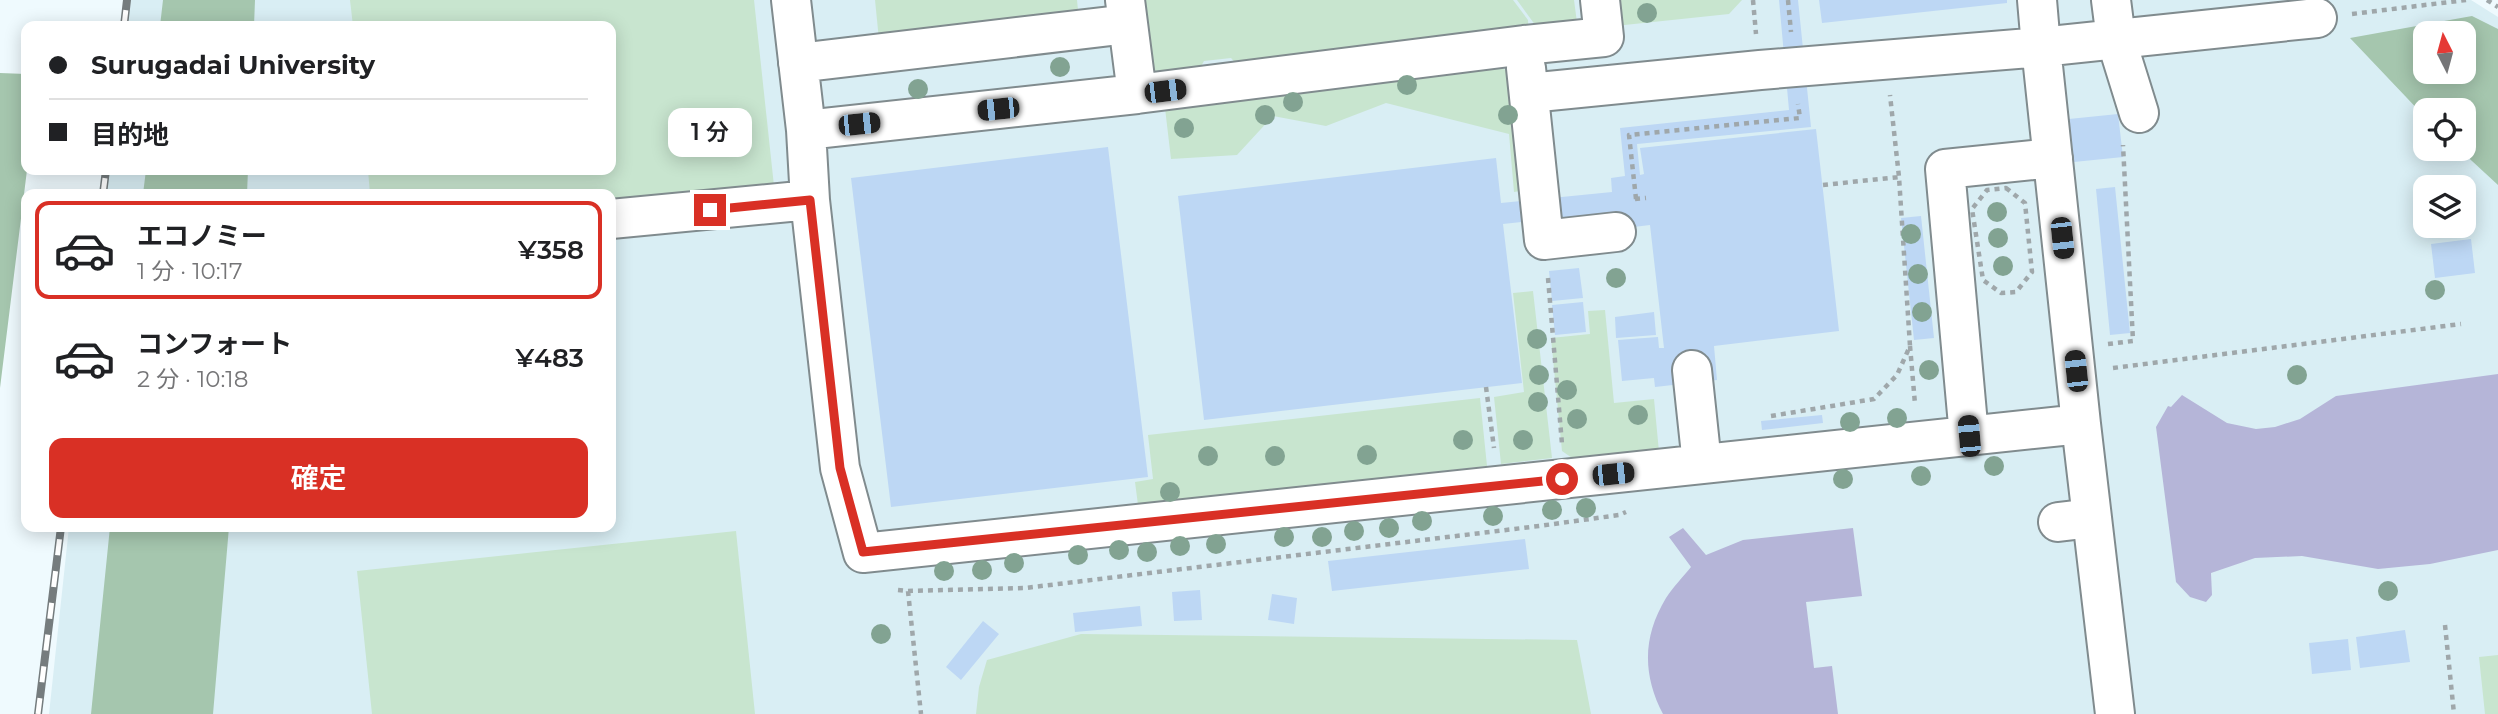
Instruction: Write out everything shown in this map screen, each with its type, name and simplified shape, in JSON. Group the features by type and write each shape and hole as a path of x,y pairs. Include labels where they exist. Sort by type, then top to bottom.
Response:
{"lane":[{"path":"792,0 806,130 810,200 843,480 863,552 2081,424"},
{"path":"806,130 1137,94 1604,37 1600,0"},
{"path":"2037,0 2081,424 2075,520 2115,714"},
{"path":"2110,0 2131,124"},
{"path":"798,63 1126,12 1137,94"},
{"path":"1529,93 2041,47 2317,18"},
{"path":"1524,45 1544,240 1616,232"},
{"path":"1969,436 1945,169 2053,159"},
{"path":"616,219 810,200"},
{"path":"1692,370 1702,464"}],"path":[{"path":"2317,18 2466,0"},
{"path":"2487,0 2498,7"},
{"path":"1761,418 1874,399 1897,375 1910,346 1899,177 1886,59"},
{"path":"2097,345 2133,341 2131,124"},
{"path":"1823,184 1899,177"},
{"path":"2006,188 2025,203 2032,272 2016,292 2001,293 1983,280 1972,209 1987,190 2006,188"},
{"path":"1544,240 1562,448"},
{"path":"2109,369 2461,324"},
{"path":"1486,387 1494,456"},
{"path":"903,549 921,714"},
{"path":"2445,625 2454,714"}],"shaded area":[{"path":"125,0 2471,0 2498,17 2498,714 49,714 68,532 616,532 616,189 105,189 107,175 616,175 616,21 123,21"}],"green space":[{"path":"163,0 255,0 254,21 161,21"},
{"path":"350,0 754,0 774,186 616,202 616,189 370,189 368,175 616,175 616,21 352,21"},
{"path":"875,0 1077,0 1079,20 879,40"},
{"path":"1131,0 1513,0 1528,20 1529,39 1409,39 1240,68 1231,58 1204,61 1197,73 1152,75"},
{"path":"1517,0 1574,0 1578,30 1541,33"},
{"path":"1606,0 1742,0 1729,14 1615,26"},
{"path":"2472,16 2498,29 2498,185 2472,161 2476,161 2476,98 2413,98 2413,104 2350,38 2413,27 2413,84 2476,84 2476,21 2444,21"},
{"path":"1499,68 1515,72 1526,190 1514,192 1509,134 1386,103 1326,126 1273,116 1237,155 1171,159 1165,108"},
{"path":"0,73 21,74 21,175 26,175 25,189 21,189 21,218 0,388"},
{"path":"145,175 248,175 247,189 144,189"},
{"path":"1533,291 1552,458 1501,464 1494,397 1524,392 1513,293"},
{"path":"1605,310 1614,403 1654,399 1659,452 1575,460 1562,451 1551,338 1590,334 1588,311"},
{"path":"1480,398 1487,466 1138,505 1135,482 1153,479 1148,435"},
{"path":"736,531 755,714 372,714 357,571"},
{"path":"109,532 229,532 213,714 91,714"},
{"path":"1081,634 1577,640 1591,714 976,714 979,687 987,660"},
{"path":"2498,655 2498,714 2485,714 2479,657"}],"water":[{"path":"2498,374 2498,550 2430,564 2378,569 2302,556 2255,558 2211,573 2212,595 2206,602 2190,597 2176,582 2156,427 2168,406 2171,407 2182,395 2227,423 2256,429 2275,427 2300,419 2336,396"},
{"path":"1683,528 1706,555 1743,540 1853,528 1862,596 1806,602 1814,668 1832,666 1838,714 1663,714 1651,684 1649,641 1658,612 1691,567 1669,537"}],"building":[{"path":"1779,0 1798,0 1811,127 1637,144 1640,175 1644,174 1640,148 1816,129 1839,331 1714,346 1717,380 1655,387 1654,378 1622,381 1618,340 1658,337 1659,348 1664,348 1650,225 1617,229 1615,212 1503,224 1522,383 1204,420 1178,196 1496,158 1501,203 1612,192 1611,178 1625,176 1620,128 1789,110"},
{"path":"1819,0 2007,0 2007,3 1822,23"},
{"path":"2118,114 2123,157 2074,162 2069,119"},
{"path":"1108,147 1148,477 891,507 851,178"},
{"path":"2115,187 2130,333 2110,335 2096,189"},
{"path":"1921,216 1934,338 1914,340 1901,218"},
{"path":"2471,239 2475,273 2435,278 2431,244"},
{"path":"1579,268 1583,298 1552,301 1549,271"},
{"path":"1583,302 1586,332 1555,335 1552,305"},
{"path":"1654,312 1656,335 1616,338 1615,317"},
{"path":"1822,415 1823,423 1762,430 1761,421"},
{"path":"1525,539 1529,569 1332,591 1328,561"},
{"path":"1200,590 1202,620 1174,621 1172,592"},
{"path":"1272,594 1297,598 1294,624 1268,620"},
{"path":"1140,606 1142,626 1075,632 1073,613"},
{"path":"983,621 999,634 961,680 946,667"},
{"path":"2405,630 2410,662 2360,668 2356,637"},
{"path":"2348,639 2351,670 2312,674 2309,643"}],"railway":[{"path":"125,21 127,0"},
{"path":"104,189 105,175"},
{"path":"38,714 60,532"}],"route":[{"path":"710,210 810,200 840,468 863,552 1562,479"}]}
